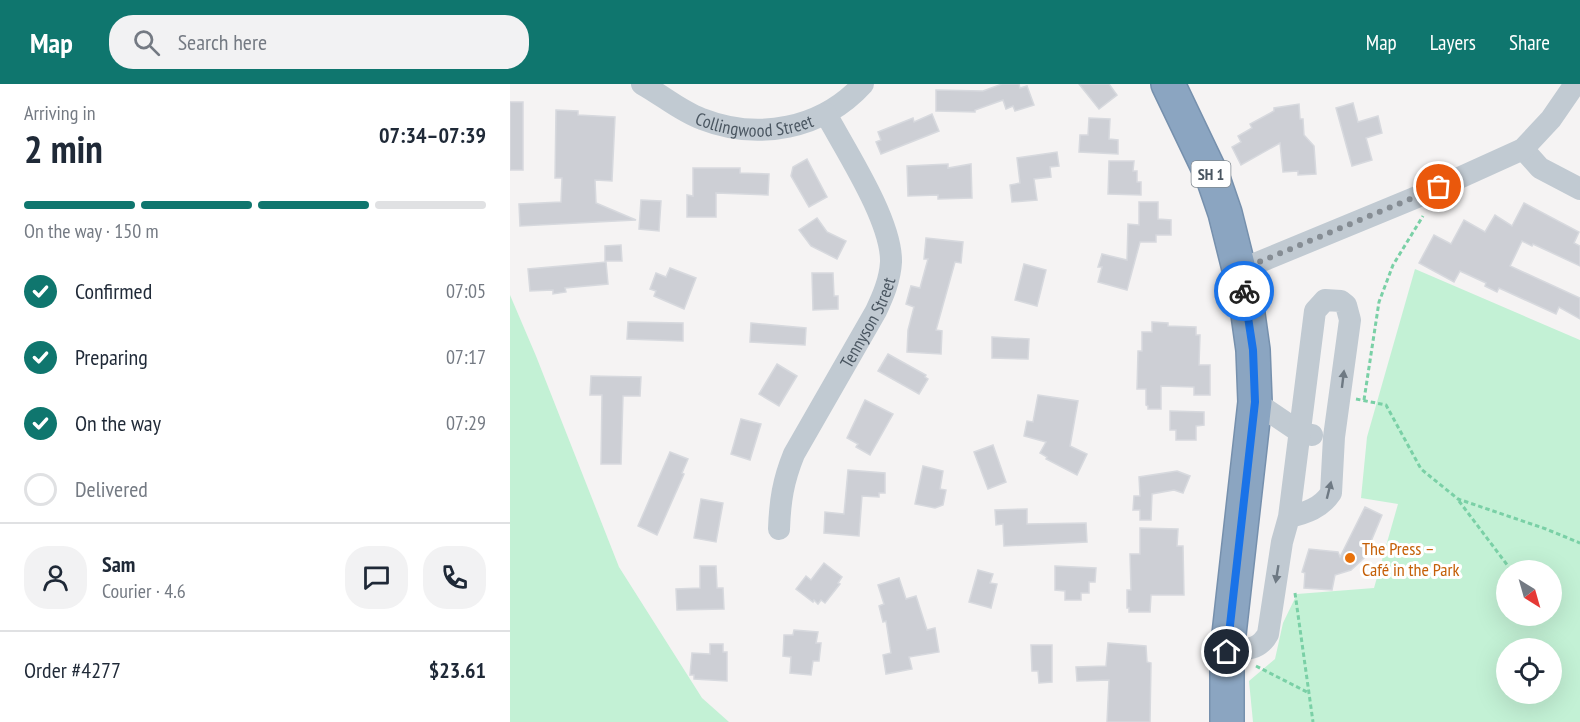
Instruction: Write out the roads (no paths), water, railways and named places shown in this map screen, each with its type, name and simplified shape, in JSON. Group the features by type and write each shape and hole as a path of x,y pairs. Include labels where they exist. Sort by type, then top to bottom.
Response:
{"highway":[{"name":"SH 1","path":"1167,84 1213,178 1231,233 1240,270 1253,350 1255,402 1227,652 1227,722"}],"street":[{"name":"Collingwood Street","path":"642,84 700,119 730,128 758,130 792,127 826,114 851,97 863,84"},
{"path":"1240,270 1417,197 1523,149 1551,119 1575,84"},
{"name":"Tennyson Street","path":"779,529 780,498 789,465 876,311 884,294 891,263 886,229 826,114"},
{"path":"1523,149 1540,168 1580,189"},
{"path":"1227,652 1254,648 1260,645 1268,634 1282,542 1289,517 1315,311 1325,300 1334,299 1346,305 1350,320 1334,437 1331,493 1316,508 1289,517"},
{"path":"1255,402 1301,434 1334,437"}],"place":[{"name":"The Press – Café in the Park","path":"1350,558"}]}
